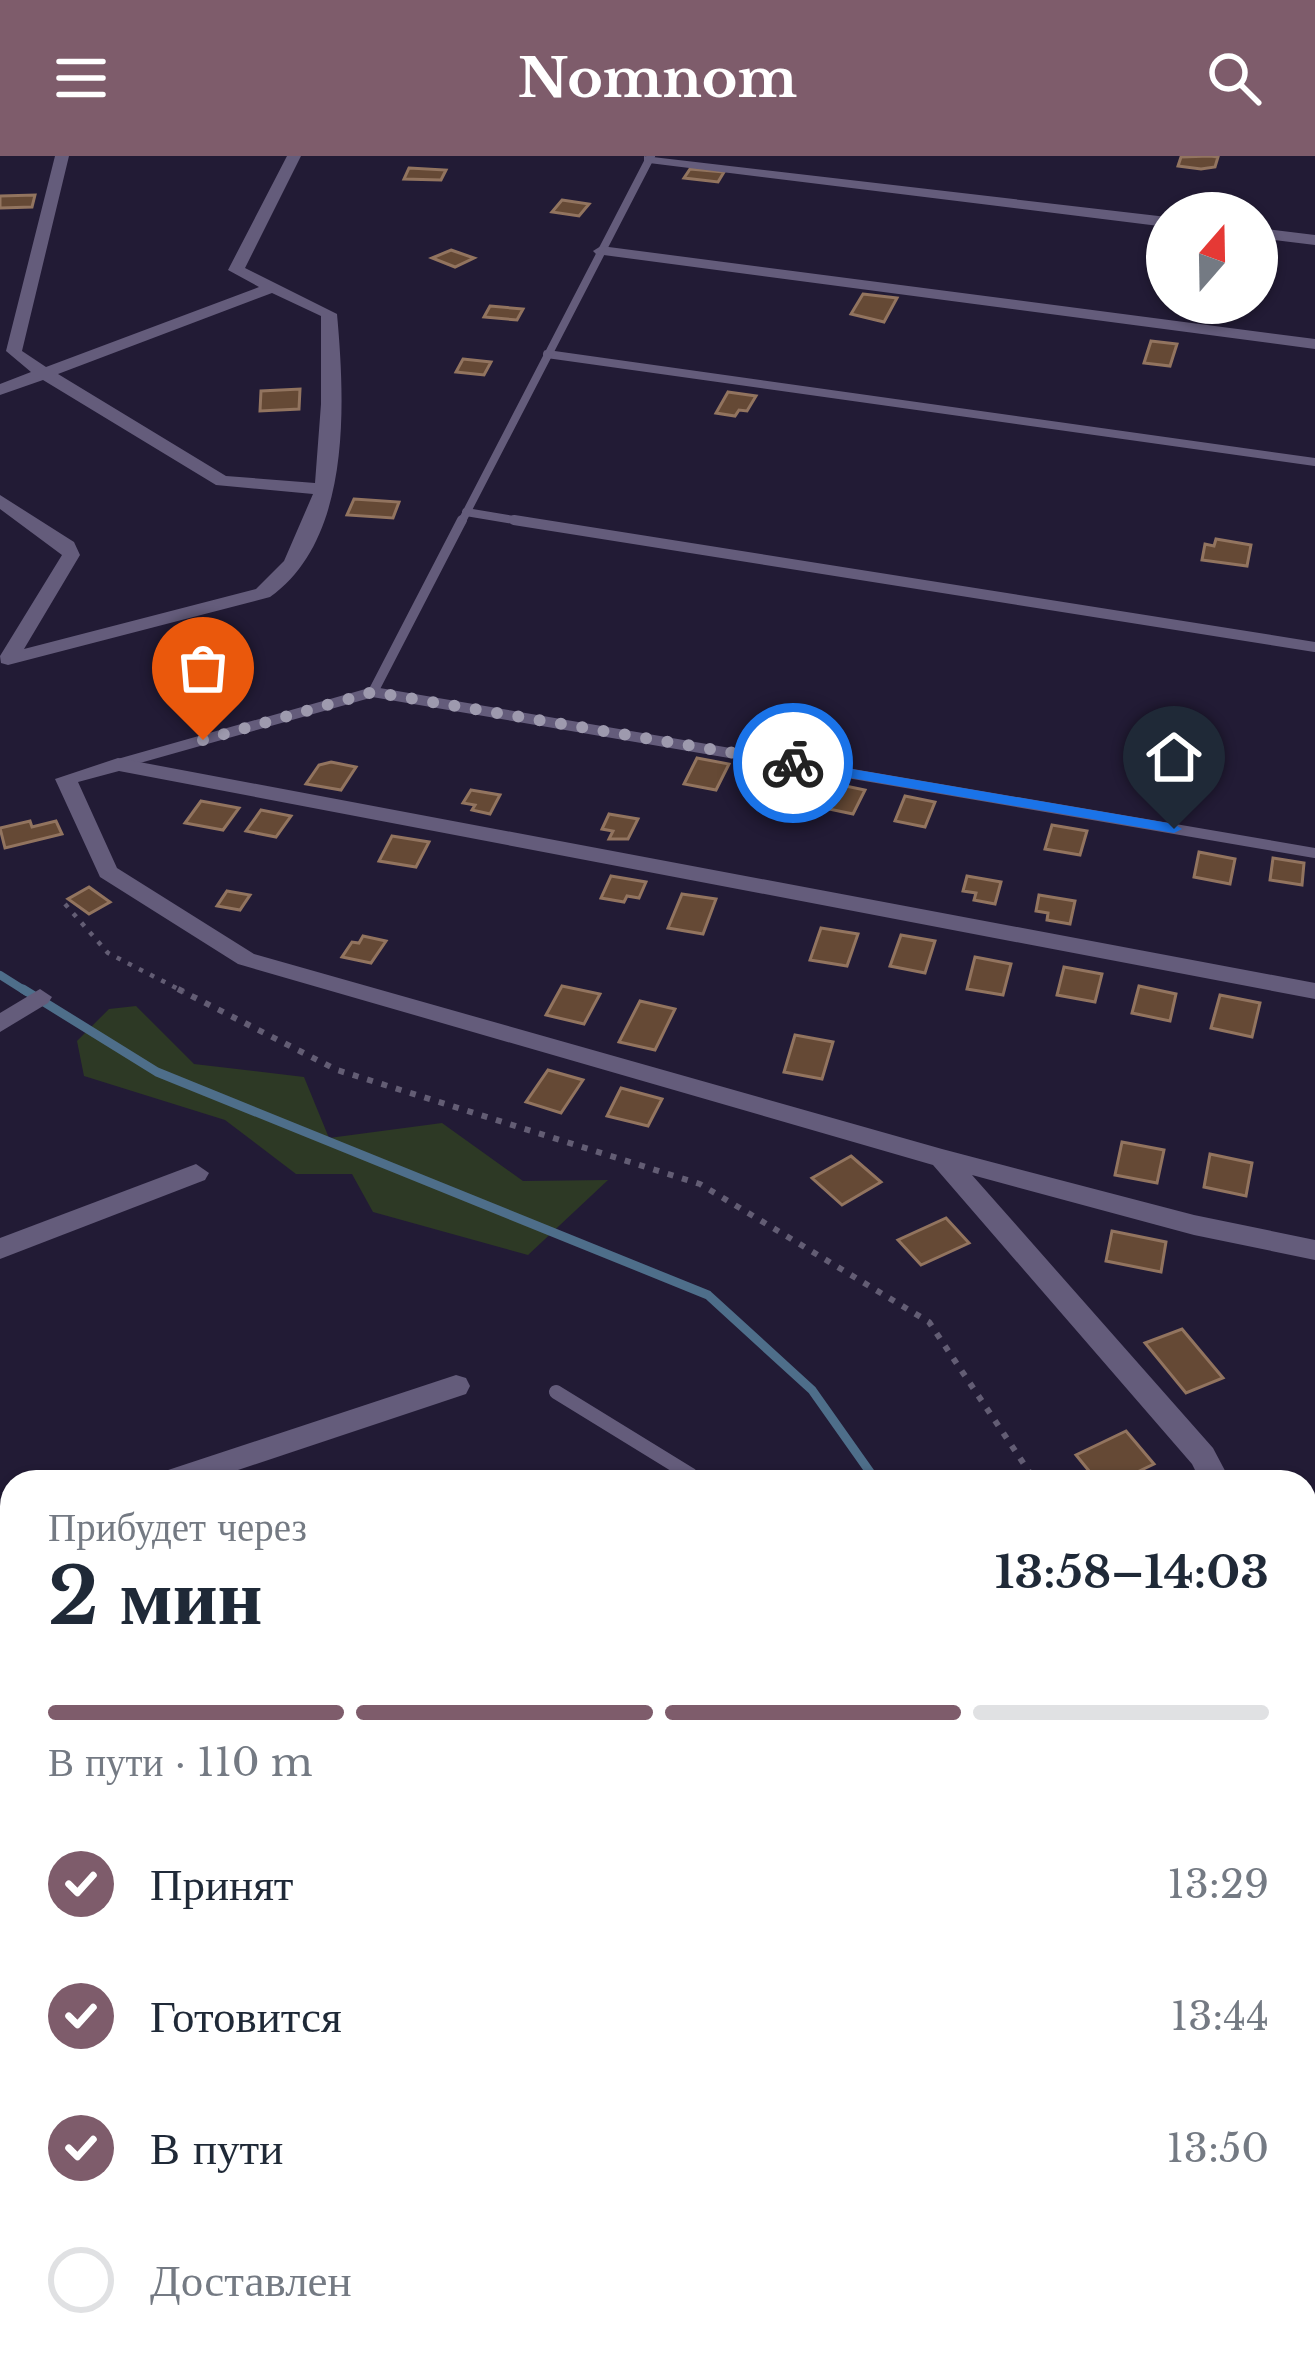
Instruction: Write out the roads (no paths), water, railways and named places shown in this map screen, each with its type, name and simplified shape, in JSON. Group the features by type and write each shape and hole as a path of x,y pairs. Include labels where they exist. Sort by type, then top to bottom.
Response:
{"street":[{"path":"62,156 14,351 222,481 324,489"},
{"path":"4,657 263,593 280,584 289,571 324,489 329,314 236,270 236,264 294,156"},
{"path":"650,158 1146,219"},
{"path":"1278,235 1315,240"},
{"path":"601,250 1315,344"},
{"path":"0,390 273,287"},
{"path":"0,501 67,546 71,555 4,657"},
{"path":"1315,991 118,764 66,779 108,872 246,959 942,1158 1194,1225 1315,1250"},
{"path":"0,1024 40,997"},
{"path":"942,1158 1203,1456 1210,1470"},
{"path":"0,1250 196,1173"},
{"path":"202,1470 456,1386"}],"lane":[{"path":"373,692 650,158"},
{"path":"547,354 1315,462"},
{"path":"466,512 1315,647"},
{"path":"118,764 373,692 1315,853"},
{"path":"556,1391 683,1470"}],"waterway":[{"path":"0,975 27,992"},
{"path":"23,989 157,1072 708,1295 812,1390 869,1470"}]}
